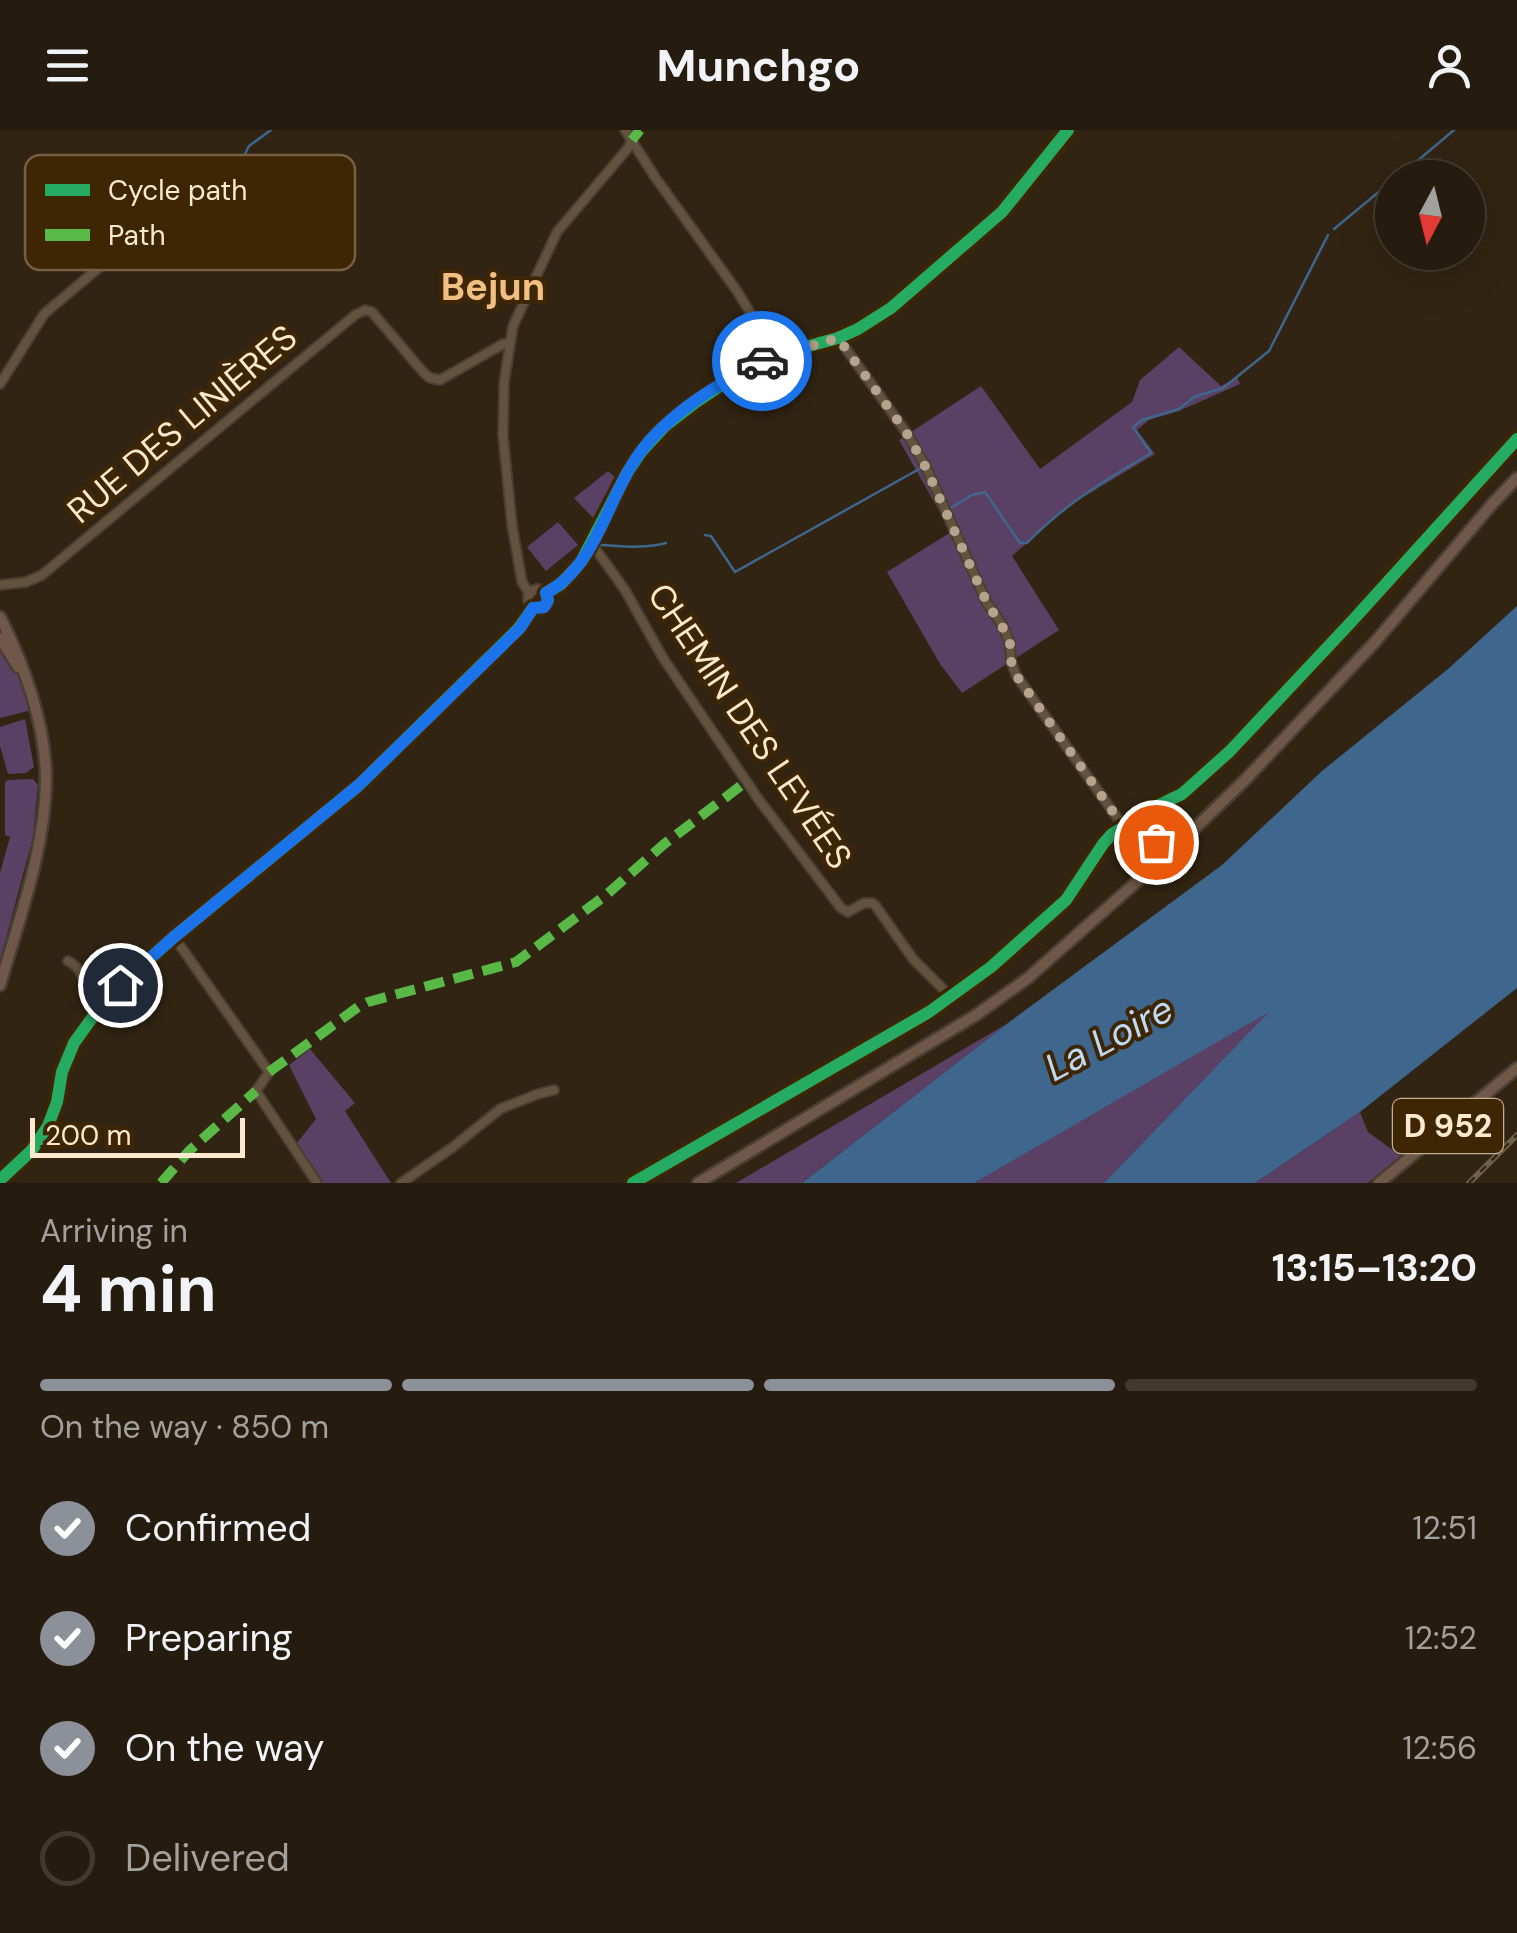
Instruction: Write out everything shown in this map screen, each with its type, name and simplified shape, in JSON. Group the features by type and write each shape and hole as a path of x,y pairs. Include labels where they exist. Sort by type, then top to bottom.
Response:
{"main road":[{"path":"698,1183 976,1016 1028,978 1168,855 1245,780 1375,642 1517,478"},
{"path":"0,617 20,656 42,741 46,777 33,867 0,985"},
{"path":"0,638 25,679"},
{"name":"D 952","path":"1379,1183 1517,1068"}],"street":[{"path":"625,130 756,319 776,355"},
{"path":"546,593 568,577 592,544 640,452 665,426 741,372 776,355 838,338 875,320 1002,212 1068,130"},
{"path":"533,608 528,603 529,593 519,569 505,463 502,404 513,326 557,232 632,140"},
{"path":"0,384 44,314 96,270"},
{"name":"RUE DES LINIÈRES","path":"0,585 42,576 365,310 372,312 430,378 448,378 503,344 510,344"},
{"path":"838,338 906,432 925,466 987,603 1010,644 1016,675 1118,819 1156,842 1168,855"},
{"name":"CHEMIN DES LEVÉES","path":"592,544 625,590 662,658 759,800 843,912 864,904 875,905 913,959 950,996 633,1183"},
{"path":"529,593 538,589 546,593 548,600 544,607 533,608"},
{"path":"0,1180 32,1150 48,1126 66,1058 120,985 359,785 520,628 533,608"},
{"path":"174,937 268,1072 256,1091 317,1183"},
{"path":"68,961 82,972 96,1013"},
{"path":"401,1183 500,1109 554,1090"}],"shaded area":[{"path":"1179,347 1221,386 1237,377 1240,384 1149,420 1137,430 1155,454 1070,505 1012,556 1059,630 962,693 940,664 887,572 951,532 899,440 981,386 1040,469 1132,402 1140,380"},
{"path":"608,471 617,479 597,522 574,498"},
{"path":"558,522 578,545 546,571 527,547"},
{"path":"0,643 32,710 0,718"},
{"path":"25,719 34,767 26,773 8,774 0,746 0,727"},
{"path":"33,779 38,785 33,837 0,961 0,873 10,837 5,835 5,782"},
{"path":"1273,1009 1104,1183 974,1183 975,1182"},
{"path":"1008,1023 802,1183 736,1183"},
{"path":"310,1049 355,1103 345,1111 391,1183 323,1183 296,1144 316,1119 289,1065"},
{"path":"1360,1112 1368,1132 1401,1156 1368,1183 1255,1183"}],"water":[{"name":"La Loire","path":"1517,606 1517,988 1360,1112 1255,1183 1104,1183 1269,1012 974,1183 802,1183 1008,1023 1222,865 1322,771 1448,669"}],"waterway":[{"path":"245,154 249,146 271,130"},
{"path":"1418,160 1454,130"},
{"path":"1334,229 1375,195"},
{"path":"928,463 949,509 985,492 1020,543 1027,543 1071,504 1151,453 1133,427 1142,420 1179,409 1194,397 1223,388 1269,351 1328,235"},
{"path":"705,535 711,536 735,572 921,468"},
{"path":"601,545 642,547 666,543"}],"railway":[{"path":"1469,1183 1517,1135"}],"marked path":[{"path":"632,140 640,130"},
{"path":"269,1072 368,1002 516,962 747,781"},
{"path":"161,1183 189,1151 256,1091"}],"cycle path":[{"path":"546,593 561,584 581,562 627,473 665,426 741,372 776,355 838,338 891,308 1002,212 1068,130"},
{"path":"633,1183 929,1012 991,967 1066,900 1112,834 1182,794 1230,751 1517,439"},
{"path":"0,1180 32,1150 48,1126 74,1043 120,985 359,785 519,628 533,608"}],"way so far":[{"path":"762,361 838,338 906,432 925,466 987,603 1010,644 1016,675 1118,819 1156,842"}],"district":[{"name":"Bejun","path":"493,287"}],"route":[{"path":"120,985 359,785 520,628 533,608 544,607 546,593 568,577 592,544 640,452 696,402 762,361"}]}
